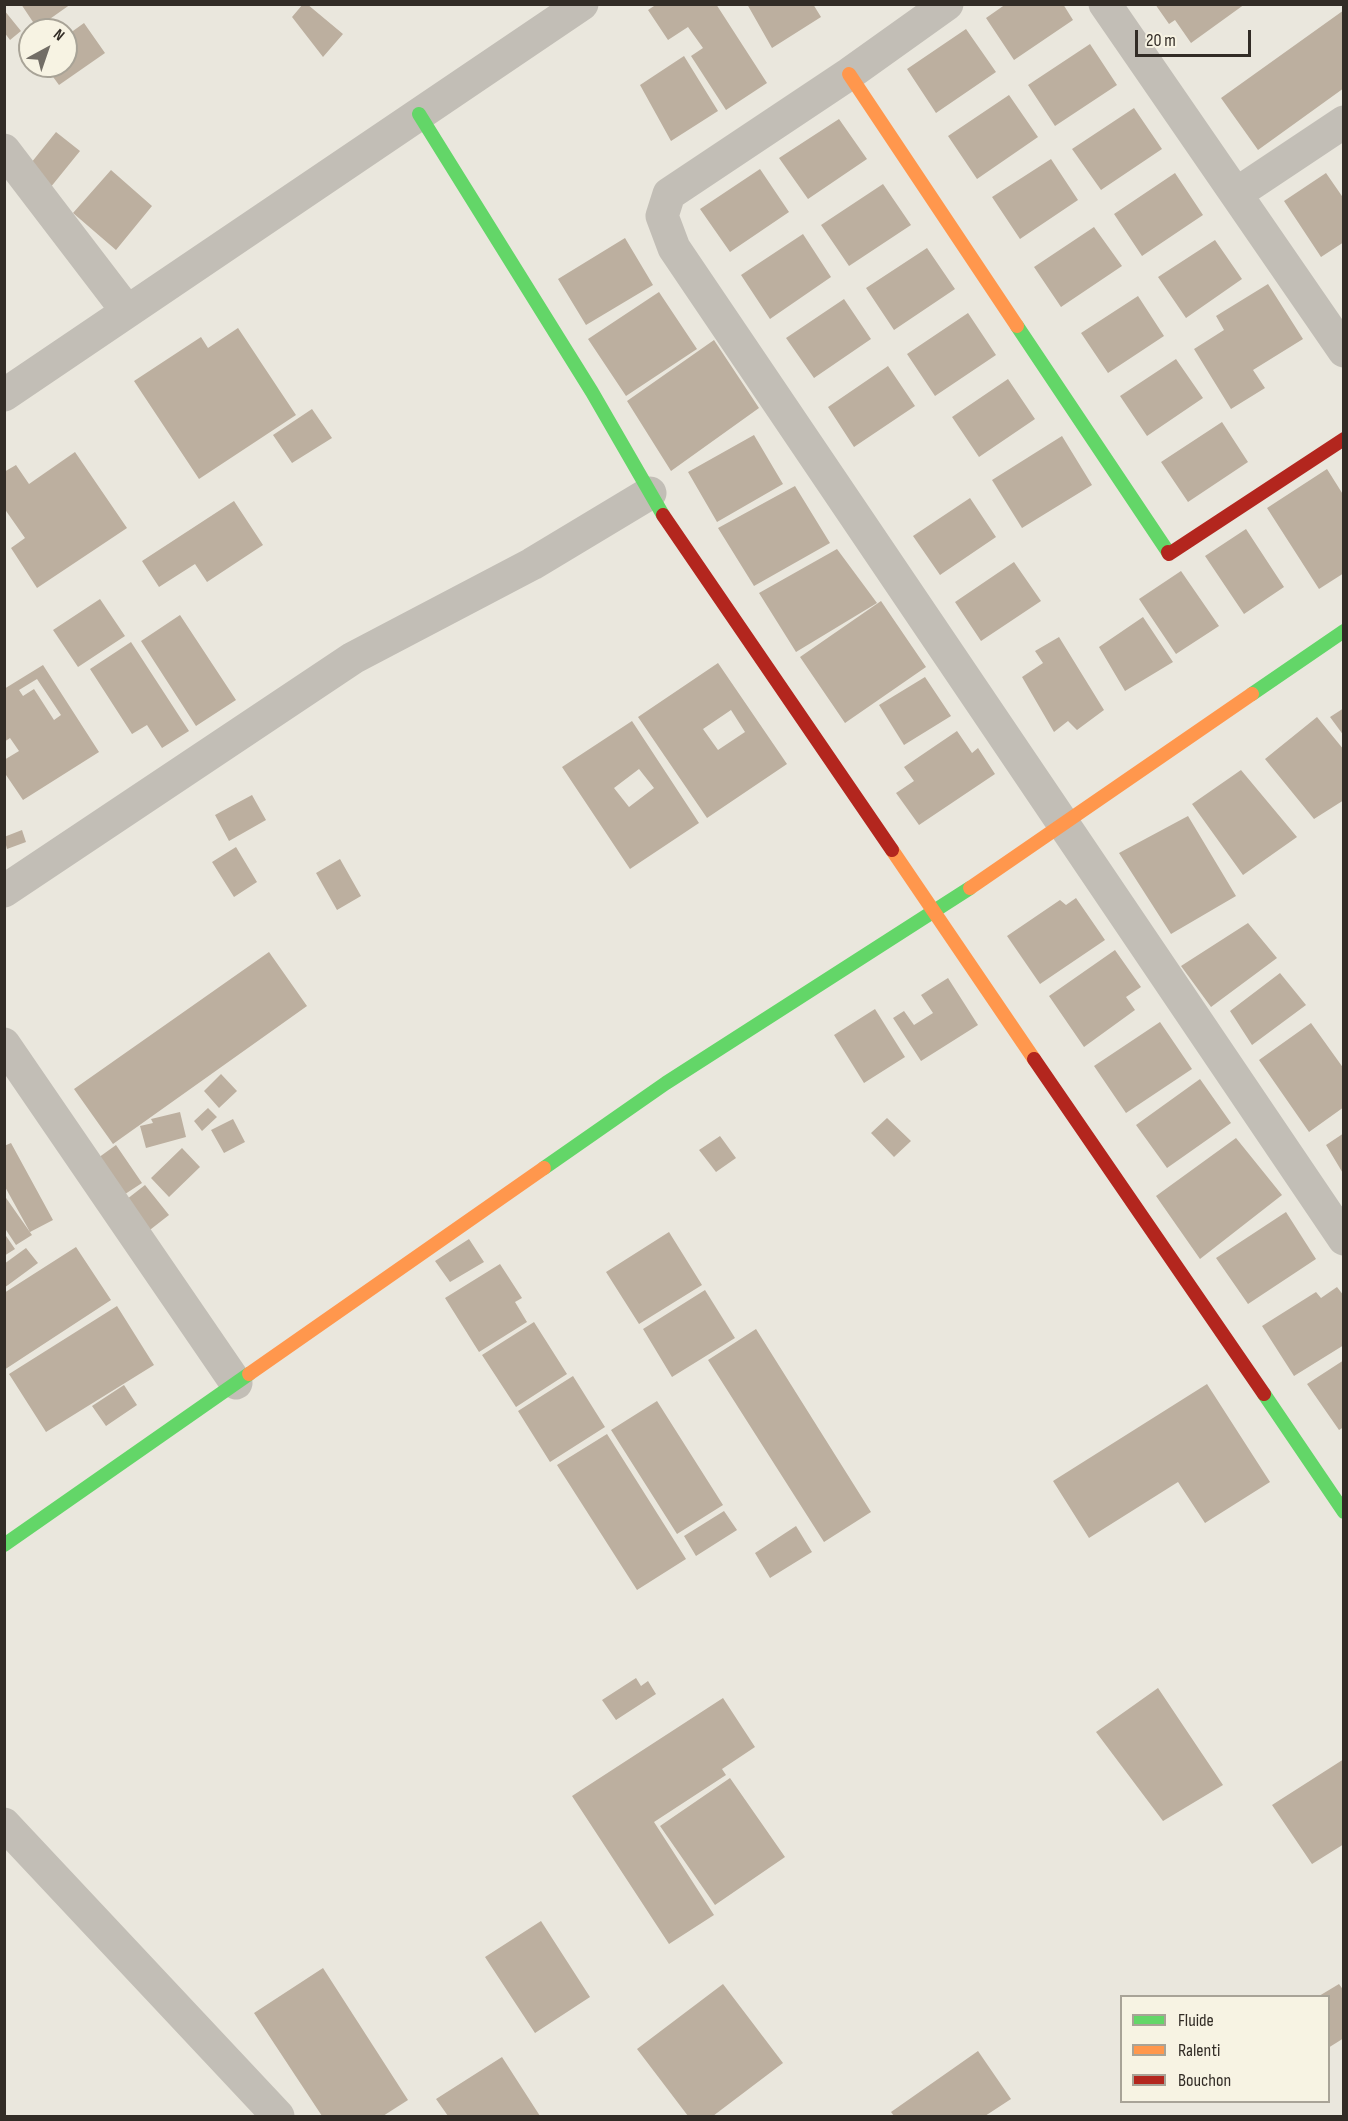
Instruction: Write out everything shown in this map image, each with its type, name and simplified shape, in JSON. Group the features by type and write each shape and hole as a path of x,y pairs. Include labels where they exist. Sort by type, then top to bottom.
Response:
{"street":[{"path":"4,394 582,4"},
{"path":"947,4 849,74 669,194 662,216 674,248 1344,1239"},
{"path":"1105,4 1344,351"},
{"path":"849,74 1169,554 1344,439"},
{"path":"419,114 592,392 668,522 1344,1512"},
{"path":"1236,194 1344,122"},
{"path":"4,150 127,311"},
{"path":"4,891 353,658 532,564 650,493"},
{"path":"4,1545 666,1083 934,913 1344,631"},
{"path":"4,1044 236,1383"},
{"path":"4,1824 278,2116"}],"building":[{"path":"21,4 71,4 51,18 30,18"},
{"path":"303,4 307,4 343,34 323,57 292,17"},
{"path":"657,4 716,4 767,83 726,110 691,56 703,48 688,27 668,40 648,10"},
{"path":"747,4 813,4 821,17 772,48"},
{"path":"1006,4 1063,4 1073,20 1014,60 986,18"},
{"path":"1155,4 1245,4 1191,43 1175,20 1169,24"},
{"path":"4,10 18,27 18,33 10,40 4,32"},
{"path":"1344,10 1344,88 1258,150 1221,98"},
{"path":"84,23 105,53 78,72 78,27"},
{"path":"966,29 996,72 936,113 907,69"},
{"path":"1090,44 1117,85 1055,126 1028,85"},
{"path":"684,56 718,111 671,141 640,85"},
{"path":"54,78 69,78 59,85"},
{"path":"1009,95 1038,137 977,179 948,136"},
{"path":"1134,108 1162,149 1101,190 1072,149"},
{"path":"839,119 867,159 808,199 779,158"},
{"path":"56,132 80,151 50,188 27,168"},
{"path":"1051,159 1078,200 1020,239 992,197"},
{"path":"760,169 789,212 730,252 700,209"},
{"path":"111,170 152,206 116,250 73,213"},
{"path":"1175,173 1203,215 1142,256 1114,214"},
{"path":"1326,173 1344,199 1344,242 1321,257 1284,201"},
{"path":"883,184 911,225 849,266 821,225"},
{"path":"1094,227 1122,266 1061,307 1034,267"},
{"path":"803,234 831,277 770,319 741,275"},
{"path":"625,238 653,285 586,325 558,279"},
{"path":"1215,240 1242,279 1186,318 1158,277"},
{"path":"927,248 955,289 894,330 866,288"},
{"path":"1268,284 1303,339 1253,370 1265,388 1231,409 1194,349 1224,330 1216,316"},
{"path":"659,292 697,349 626,396 588,339"},
{"path":"1138,296 1164,336 1108,373 1081,333"},
{"path":"844,299 871,339 814,378 786,338"},
{"path":"968,313 996,355 935,396 907,354"},
{"path":"238,328 296,415 199,479 134,381 201,337 208,348"},
{"path":"714,340 759,408 671,471 627,401"},
{"path":"1176,359 1203,398 1147,436 1120,396"},
{"path":"888,366 915,406 854,447 828,407"},
{"path":"1008,379 1035,419 979,457 952,417"},
{"path":"312,409 332,438 292,463 273,435"},
{"path":"1222,422 1248,462 1188,502 1161,462"},
{"path":"754,435 783,484 717,522 688,472"},
{"path":"1062,436 1092,485 1022,528 992,480"},
{"path":"75,452 127,528 37,588 11,548 25,538 4,508 4,472 16,465 29,484"},
{"path":"1327,469 1344,496 1344,573 1319,589 1267,508"},
{"path":"795,486 830,543 754,586 718,528"},
{"path":"970,498 996,537 940,575 913,536"},
{"path":"234,501 263,545 207,582 195,564 159,587 142,561"},
{"path":"1246,529 1284,587 1244,614 1205,556"},
{"path":"837,549 877,603 796,652 759,593"},
{"path":"1014,562 1041,601 981,641 955,602"},
{"path":"1181,571 1219,626 1176,654 1139,599"},
{"path":"100,599 125,636 78,667 53,630"},
{"path":"881,601 926,667 845,723 800,657"},
{"path":"180,615 236,700 196,726 141,641"},
{"path":"1143,617 1173,662 1125,691 1099,647"},
{"path":"1059,637 1104,710 1077,730 1068,721 1054,732 1022,677 1043,663 1035,651"},
{"path":"131,642 189,731 162,748 147,725 132,734 90,669"},
{"path":"718,663 787,764 707,818 638,717","holes":["731,710 745,732 718,750 703,729"]},
{"path":"43,665 99,752 23,800 4,772 4,760 19,751 10,738 4,742 4,689","holes":["37,679 61,715 54,720 34,689 23,696 19,690"]},
{"path":"925,677 951,716 904,745 879,705"},
{"path":"1344,708 1344,736 1330,717"},
{"path":"1317,717 1344,750 1344,800 1314,819 1265,759"},
{"path":"632,721 699,823 630,869 562,767","holes":["639,769 654,788 629,807 614,788"]},
{"path":"957,731 972,753 978,748 995,774 919,825 896,793 914,781 904,767"},
{"path":"1241,770 1297,837 1243,875 1192,804"},
{"path":"252,795 266,820 229,841 215,815"},
{"path":"1188,816 1236,896 1171,934 1119,853"},
{"path":"22,830 26,842 7,849 4,837"},
{"path":"236,847 257,882 234,897 212,862"},
{"path":"340,859 361,896 337,910 316,873"},
{"path":"1076,898 1105,940 1040,984 1007,936 1060,900 1066,905"},
{"path":"1248,923 1277,958 1211,1007 1181,966"},
{"path":"1115,950 1141,987 1126,997 1135,1010 1084,1047 1049,996"},
{"path":"269,952 307,1006 113,1144 74,1089"},
{"path":"1280,973 1306,1005 1252,1045 1230,1011"},
{"path":"948,978 978,1025 921,1061 893,1018 904,1011 914,1025 933,1013 921,995"},
{"path":"875,1009 905,1057 864,1083 834,1035"},
{"path":"1160,1022 1192,1069 1126,1113 1094,1066"},
{"path":"1311,1023 1344,1069 1344,1107 1309,1132 1259,1060"},
{"path":"221,1074 237,1091 219,1108 204,1091"},
{"path":"1200,1079 1231,1123 1167,1168 1136,1125"},
{"path":"208,1108 217,1117 202,1131 194,1121"},
{"path":"180,1112 186,1137 146,1148 140,1126 153,1123 151,1119"},
{"path":"887,1118 911,1141 894,1157 871,1133"},
{"path":"233,1119 245,1142 224,1153 211,1130"},
{"path":"1344,1133 1344,1175 1326,1145"},
{"path":"720,1136 736,1158 716,1172 699,1150"},
{"path":"1236,1138 1282,1195 1200,1259 1156,1196"},
{"path":"11,1143 53,1220 30,1232 4,1185 4,1146"},
{"path":"116,1145 142,1183 116,1200 91,1163"},
{"path":"182,1148 200,1167 169,1197 151,1178"},
{"path":"145,1185 169,1215 146,1233 122,1203"},
{"path":"4,1195 32,1235 16,1245 4,1227"},
{"path":"1286,1212 1316,1259 1248,1304 1216,1258"},
{"path":"669,1232 702,1285 639,1324 606,1272"},
{"path":"4,1233 15,1249 4,1256"},
{"path":"469,1239 484,1262 450,1282 435,1261"},
{"path":"76,1247 111,1300 4,1370 4,1293"},
{"path":"26,1248 38,1263 4,1288 4,1264"},
{"path":"500,1264 522,1298 515,1302 527,1322 479,1352 445,1298"},
{"path":"1337,1287 1344,1296 1344,1345 1294,1376 1262,1326 1316,1292 1321,1298"},
{"path":"705,1290 735,1338 672,1377 643,1329"},
{"path":"117,1306 154,1365 46,1432 9,1374"},
{"path":"534,1322 567,1374 516,1407 482,1355"},
{"path":"756,1329 871,1512 824,1542 708,1360"},
{"path":"1344,1360 1344,1427 1339,1430 1307,1384"},
{"path":"573,1376 605,1427 550,1462 518,1411"},
{"path":"1207,1384 1270,1482 1205,1523 1178,1482 1089,1538 1053,1481"},
{"path":"124,1385 137,1405 106,1426 92,1406"},
{"path":"657,1401 723,1505 677,1534 611,1430"},
{"path":"607,1434 686,1559 637,1590 557,1465"},
{"path":"724,1511 737,1530 696,1556 684,1536"},
{"path":"796,1526 812,1552 770,1578 755,1553"},
{"path":"636,1678 641,1686 648,1681 656,1694 616,1720 602,1700"},
{"path":"1158,1688 1223,1785 1163,1821 1096,1732"},
{"path":"723,1698 755,1747 722,1769 726,1775 654,1822 714,1915 669,1944 572,1796"},
{"path":"1344,1759 1344,1844 1312,1864 1272,1805"},
{"path":"730,1778 785,1857 715,1905 660,1826"},
{"path":"541,1921 590,1997 535,2033 485,1957"},
{"path":"323,1968 408,2100 383,2116 322,2116 254,2013"},
{"path":"723,1984 783,2063 713,2116 688,2116 637,2049"},
{"path":"1339,1984 1344,1991 1344,2038 1330,2047 1330,1995 1321,1995"},
{"path":"978,2051 1011,2099 985,2116 894,2116 891,2112"},
{"path":"502,2057 540,2116 448,2116 436,2099"}],"traffic: fast":[{"path":"419,114 592,392 663,515"},
{"path":"1017,326 1168,552"},
{"path":"1252,694 1344,631"},
{"path":"544,1168 666,1083 970,888"},
{"path":"4,1545 249,1374"},
{"path":"1264,1394 1344,1512"}],"traffic: slow":[{"path":"849,74 1017,326"},
{"path":"970,888 1252,694"},
{"path":"892,850 1034,1059"},
{"path":"249,1374 544,1168"}],"traffic: jam":[{"path":"1168,552 1169,554 1344,439"},
{"path":"663,515 892,850"},
{"path":"1034,1059 1264,1394"}]}
